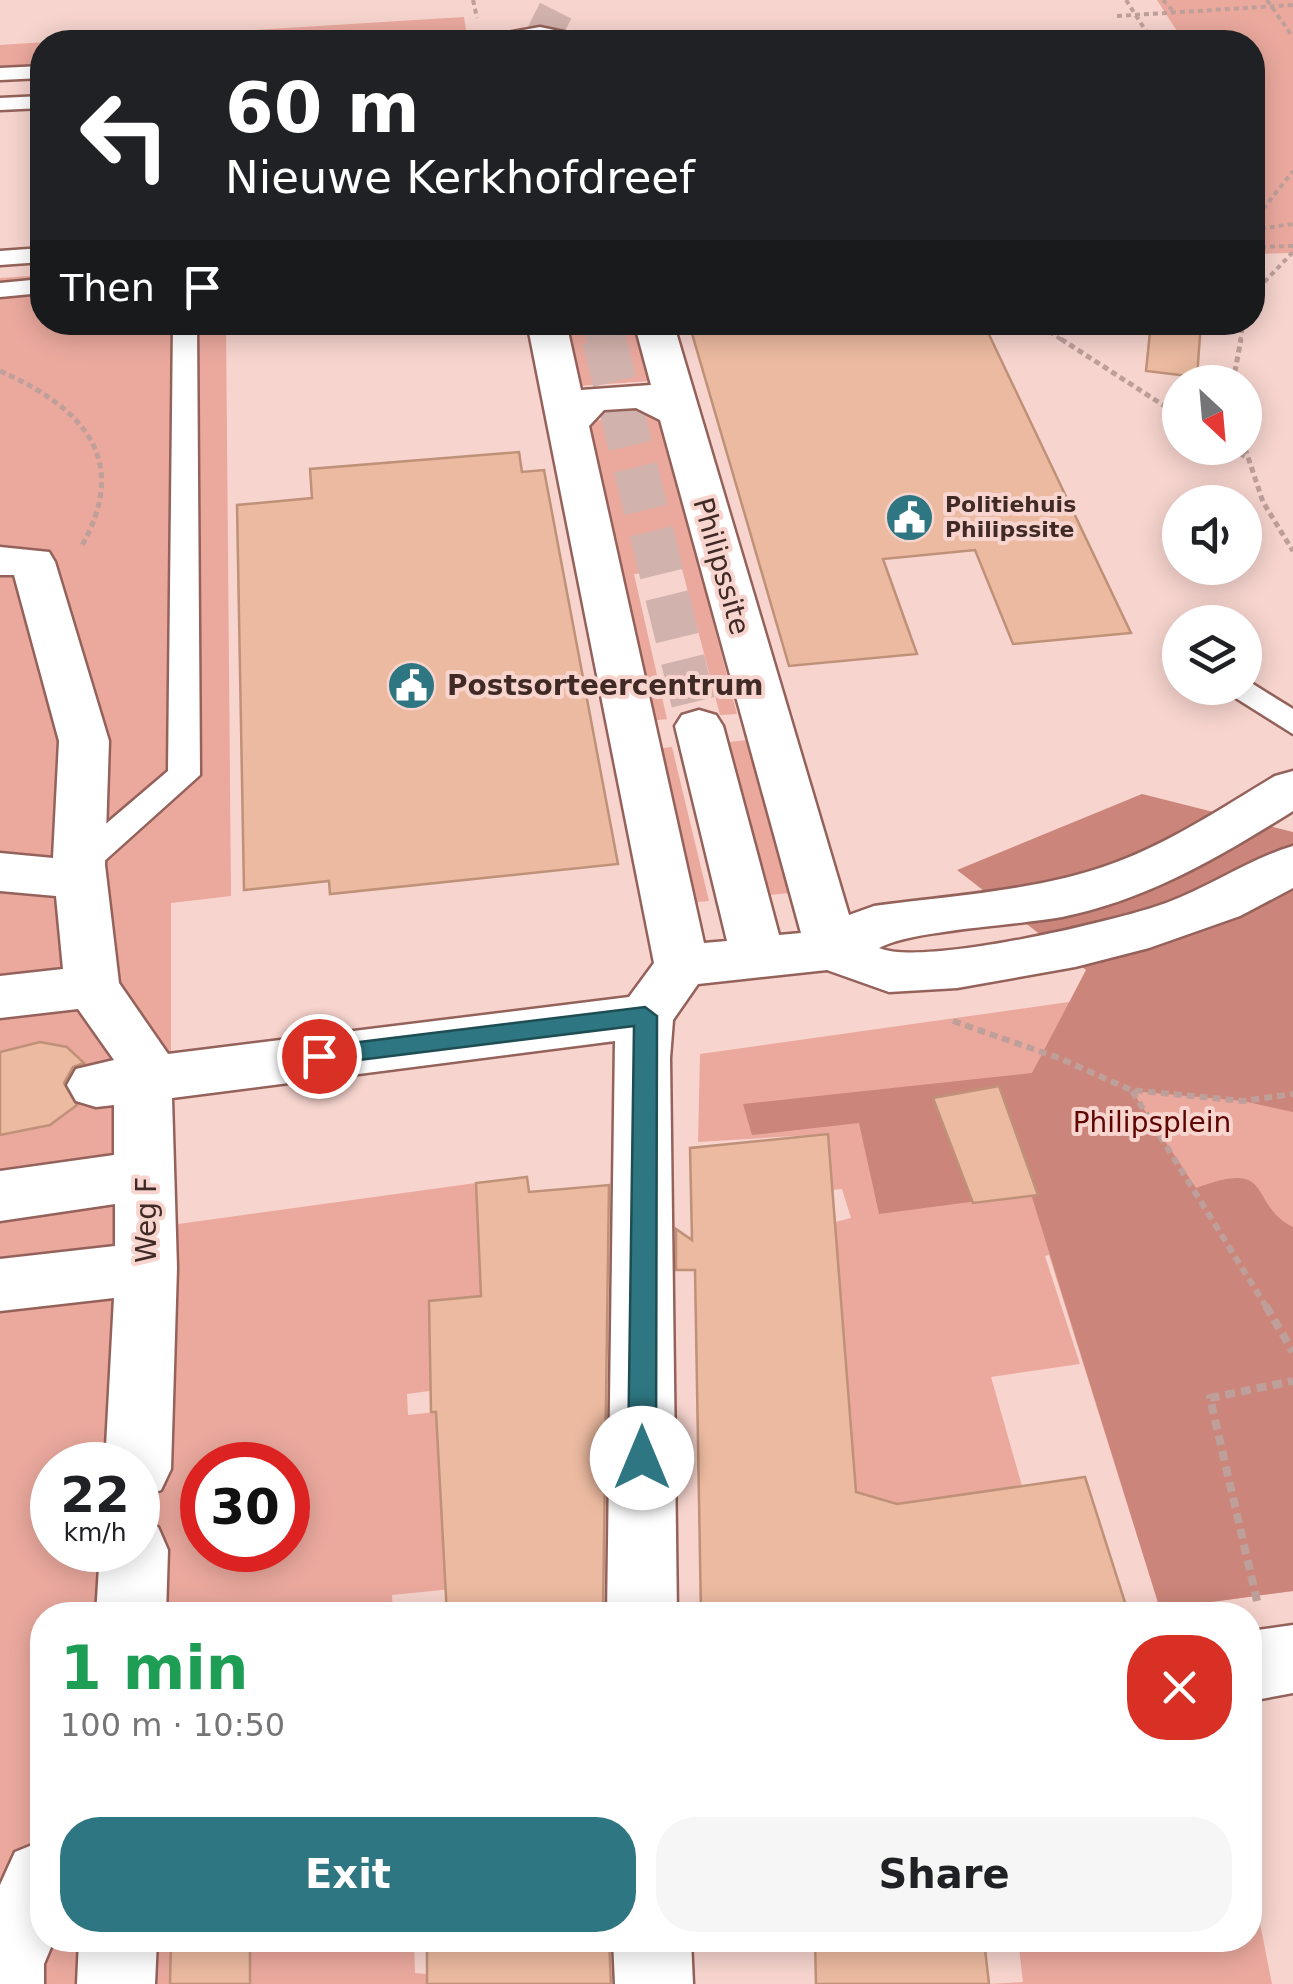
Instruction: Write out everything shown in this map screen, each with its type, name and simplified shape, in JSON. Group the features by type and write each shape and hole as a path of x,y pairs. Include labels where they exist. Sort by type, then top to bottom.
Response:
{"street":[{"path":"549,335 682,966"},
{"name":"Philipssite","path":"670,335 679,413 832,949"},
{"path":"568,424 592,399 642,395 679,413"},
{"name":"Weg F","path":"16,561 84,741 80,872 92,987 142,1057 120,1081 147,1175 139,1442"},
{"path":"633,732 765,720"},
{"path":"700,726 758,957"},
{"path":"642,1602 645,1016 682,966 832,949 874,926 1066,897 1132,877 1194,849 1293,788"},
{"path":"832,949 888,972 956,967 1092,946 1182,921 1244,894 1293,864"},
{"path":"0,872 80,872"},
{"path":"0,996 92,987"},
{"path":"120,1081 645,1016"},
{"path":"0,1196 147,1175"},
{"path":"0,1285 146,1268"},
{"path":"132,1602 133,1572"},
{"path":"0,1861 30,1856"},
{"path":"5,1984 5,1963 30,1907"},
{"path":"116,1984 117,1952"},
{"path":"653,1952 654,1984"}],"lane":[{"path":"0,74 30,73"},
{"path":"0,104 30,103"},
{"path":"0,258 30,256"},
{"path":"0,290 30,287"},
{"path":"80,872 184,774 185,335"},
{"path":"1262,702 1293,724"}],"path":[{"path":"1126,0 1147,30"},
{"path":"1163,0 1174,13"},
{"path":"1267,0 1293,36"},
{"path":"1116,16 1293,5"},
{"path":"1265,209 1293,171"},
{"path":"1265,229 1293,224"},
{"path":"1265,232 1282,246"},
{"path":"1265,246 1293,249 1265,280"},
{"path":"1054,335 1162,404"},
{"path":"1235,365 1241,335"},
{"path":"0,371 63,404 92,439 106,481 98,524 67,565 16,561"},
{"path":"1250,465 1259,500 1274,528 1293,551"},
{"path":"888,972 952,1020 1059,1058 1131,1090 1243,1101 1293,1094"},
{"path":"1131,1090 1196,1188 1293,1352"},
{"path":"1257,1602 1210,1398 1293,1381"},
{"path":"1262,1624 1271,1663"}],"green space":[{"path":"1157,0 1293,0 1293,253 1265,254 1265,30 1176,30"},
{"path":"464,17 466,30 252,30"},
{"path":"30,43 30,65 0,66 0,45"},
{"path":"30,276 30,335 226,335 231,896 171,903 171,1225 476,1183 480,1264 498,1264 459,1387 407,1394 408,1415 436,1412 441,1513 452,1589 392,1595 392,1602 30,1602 30,1952 414,1952 415,1973 427,1974 427,1984 0,1984 0,278"},
{"path":"567,335 637,335 650,381 579,386"},
{"path":"621,411 660,418 737,714 720,715 682,569 634,574 667,719 651,721 587,425"},
{"path":"748,740 790,893 769,895 729,742"},
{"path":"672,747 709,901 688,903 653,749"},
{"name":"Philipsplein","path":"1142,794 1293,832 1293,1112 1243,1101 1132,1091 1196,1188 1221,1180 1250,1181 1269,1207 1293,1227 1293,1591 1212,1602 1158,1602 1031,1194 879,1214 859,1123 752,1135 743,1104 1032,1073 1086,970 957,870"},
{"name":"Philipsplein","path":"1293,899 1293,1591 1212,1602 1158,1602 1049,1255 1045,1256 1080,1364 991,1377 1022,1486 897,1504 856,1492 835,1222 851,1218 842,1189 831,1190 828,1134 698,1142 700,1054 1083,1000"},
{"path":"1262,1934 1272,1984 989,1984 1023,1982 1019,1952 1262,1952"}],"building":[{"name":"Politiehuis Philipssite","path":"692,335 989,335 1131,633 1013,644 975,550 883,559 917,654 789,666"},
{"path":"1150,335 1200,335 1198,365 1162,365 1162,373 1146,371"},
{"name":"Postsorteercentrum","path":"519,452 522,472 544,470 618,864 330,894 329,881 244,890 237,505 312,498 310,469"},
{"path":"40,1042 67,1047 84,1063 73,1067 64,1083 77,1105 50,1125 0,1135 0,1052"},
{"path":"999,1086 1038,1195 973,1203 933,1098"},
{"path":"828,1134 856,1492 897,1504 1085,1477 1125,1602 701,1602 695,1270 676,1270 676,1229 692,1240 690,1148"},
{"path":"527,1177 529,1192 609,1185 603,1602 446,1602 436,1412 431,1412 429,1301 481,1296 476,1183"},
{"path":"171,1952 250,1952 250,1984 170,1984"},
{"path":"427,1952 610,1952 611,1984 427,1984"},
{"path":"815,1952 985,1952 989,1984 816,1984"}],"tunnel":[{"path":"546,30 561,0"},
{"path":"603,335 605,342"},
{"path":"604,339 699,726"}],"place":[{"name":"Politiehuis Philipssite","path":"910,517"},
{"name":"Postsorteercentrum","path":"412,685"}],"route":[{"path":"319,1056 645,1016 642,1458"}]}
